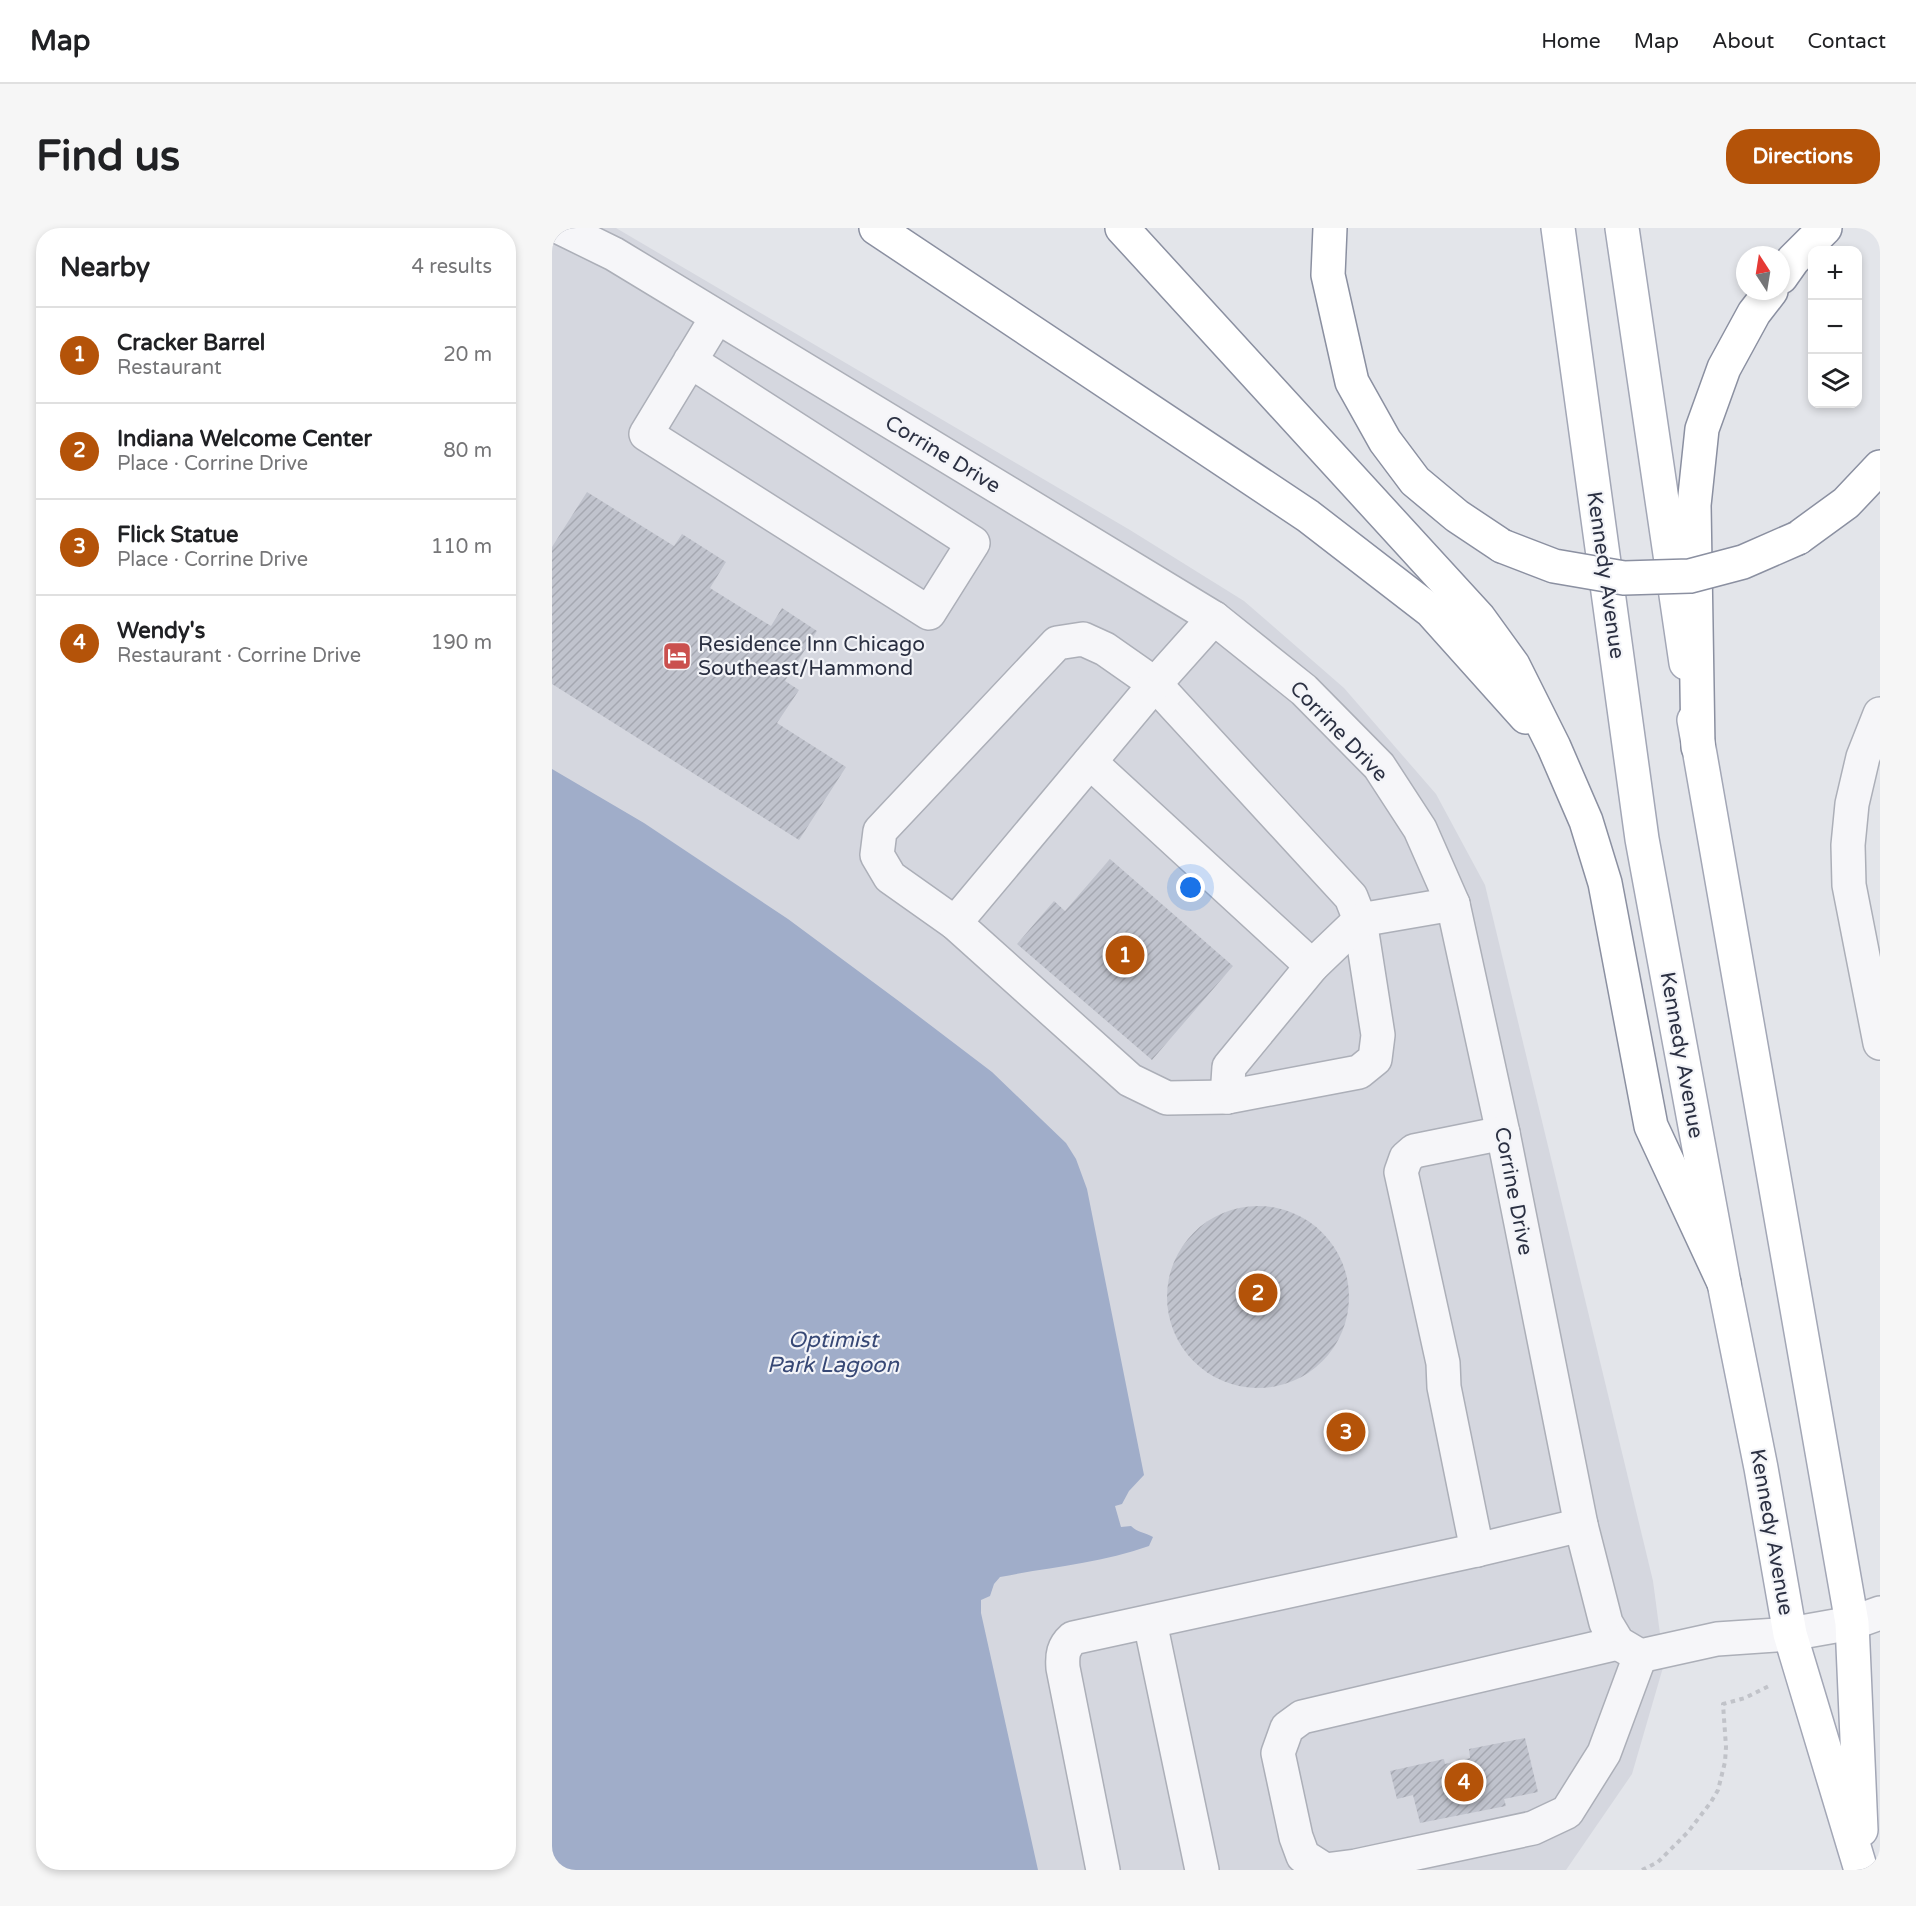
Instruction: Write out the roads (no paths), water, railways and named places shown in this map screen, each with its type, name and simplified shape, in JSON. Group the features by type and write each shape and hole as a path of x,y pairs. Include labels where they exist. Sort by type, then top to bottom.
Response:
{"main road":[{"path":"876,228 1308,516 1431,611 1554,747"},
{"path":"1122,228 1479,618 1513,665 1554,747 1586,821 1605,883 1651,1126 1724,1283"},
{"path":"1330,228 1328,275 1352,382 1385,441 1415,481 1457,516 1502,546 1554,566 1624,578 1690,576 1743,562 1798,538 1846,503 1880,467"},
{"name":"Kennedy Avenue","path":"1558,228 1642,839 1724,1283 1761,1468 1790,1634 1862,1870"},
{"name":"Kennedy Avenue","path":"1622,228 1698,747 1866,1618 1862,1870"},
{"path":"1790,264 1825,228"},
{"path":"1698,747 1694,505 1702,429 1724,368 1763,300"}],"street":[{"name":"Corrine Drive","path":"561,228 614,254 1214,618 1304,690 1379,766 1420,829 1453,904 1503,1133 1581,1525 1606,1623 1629,1649"},
{"path":"690,361 973,543 929,613 646,434 690,361 717,317"},
{"path":"956,923 1155,684 1214,618"},
{"path":"1083,639 1105,649 1155,684 1351,897 1360,920 1378,1035 1375,1059 1359,1072 1227,1097 1167,1098 1130,1080 956,923 890,877 877,855 880,831 1057,643 1083,639"},
{"path":"1880,714 1863,757 1852,804 1848,845 1849,885 1880,1043"},
{"path":"1090,762 1312,966"},
{"path":"1227,1097 1229,1067 1312,966 1360,920 1453,904"},
{"path":"1477,1550 1444,1387 1443,1363 1401,1172 1406,1158 1414,1151 1503,1133"},
{"path":"1103,1870 1062,1657 1065,1646 1073,1638 1477,1550 1581,1525"},
{"path":"1629,1649 1604,1753 1567,1812 1533,1828 1356,1866 1325,1870 1303,1856 1296,1837 1278,1753 1287,1728 1302,1718 1629,1649 1790,1634 1866,1618"},
{"path":"1150,1622 1202,1870"}],"water":[{"name":"Optimist Park Lagoon","path":"552,769 644,823 788,919 900,1002 992,1072 1066,1143 1076,1159 1087,1189 1144,1475 1129,1491 1122,1504 1115,1506 1121,1527 1131,1526 1153,1537 1149,1546 1112,1557 1000,1577 994,1584 990,1596 981,1600 981,1613 1038,1870 552,1870"}],"place":[{"name":"Residence Inn Chicago Southeast/Hammond","path":"677,656"},
{"name":"Cracker Barrel","path":"1125,955"},
{"name":"Indiana Welcome Center","path":"1258,1293"},
{"name":"Flick Statue","path":"1346,1432"},
{"name":"Wendy's","path":"1464,1782"}]}
